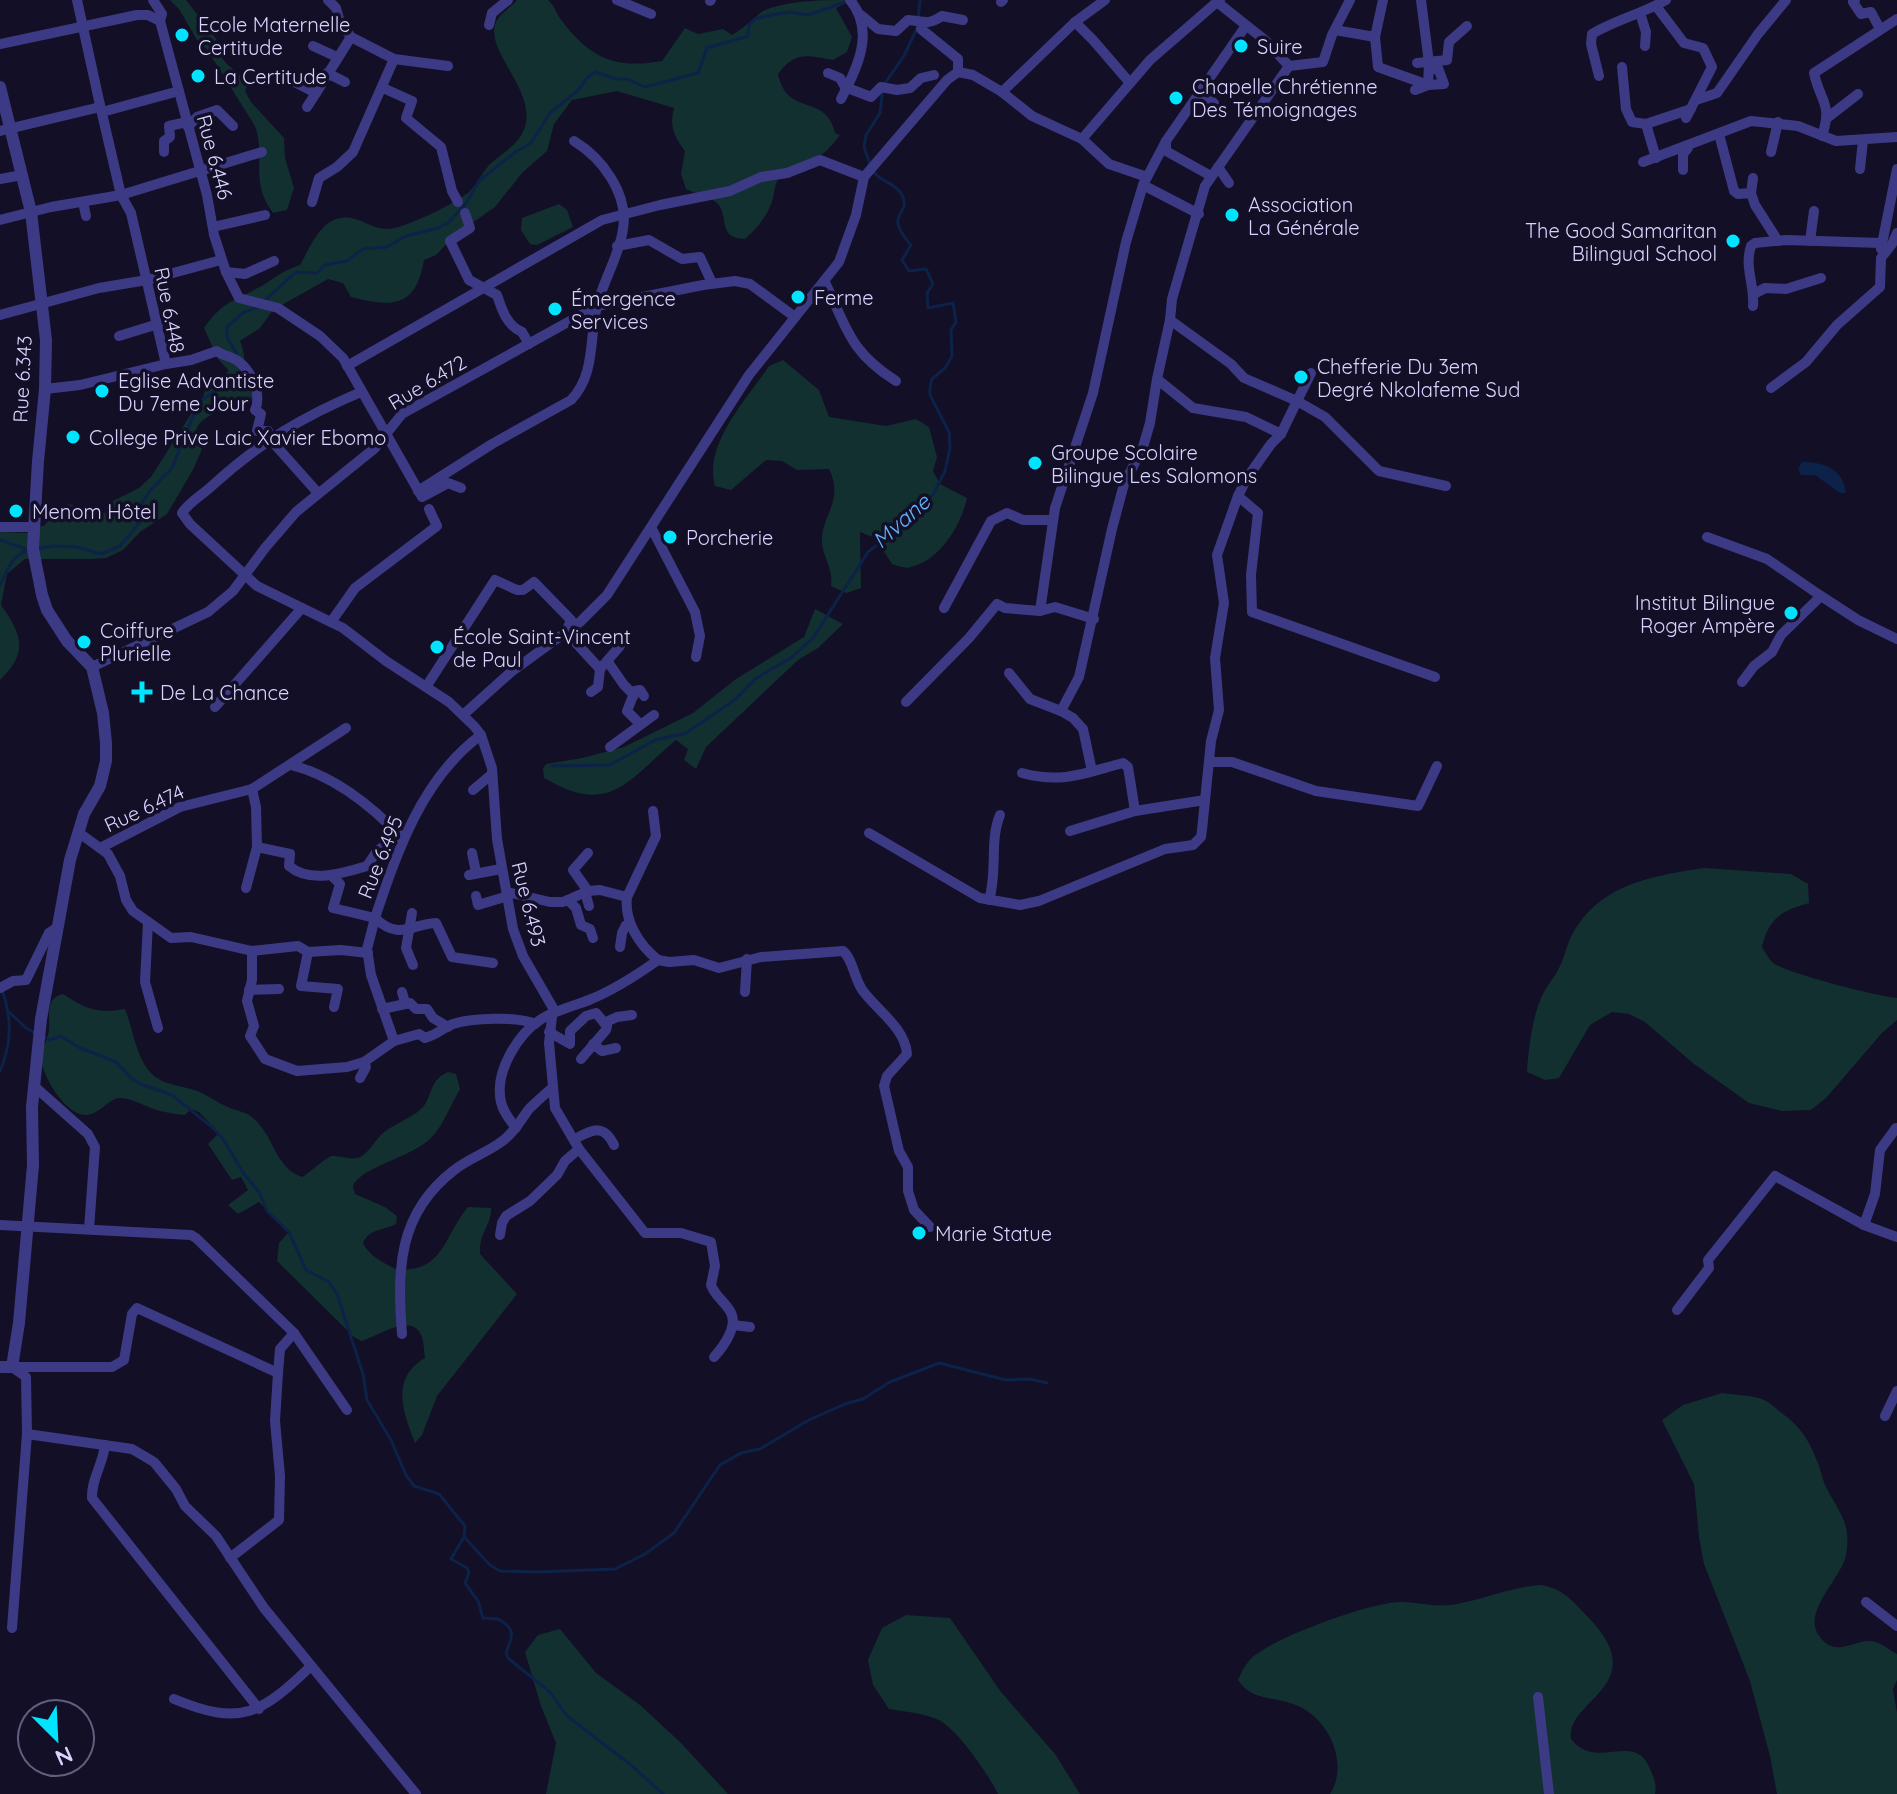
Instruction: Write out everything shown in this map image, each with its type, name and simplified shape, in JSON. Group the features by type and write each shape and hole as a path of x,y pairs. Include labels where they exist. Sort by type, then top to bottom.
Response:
{"street":[{"name":"Rue 6.448","path":"45,389 80,385 166,364 131,213 121,195 77,0"},
{"path":"328,0 336,8 340,22 351,37 394,59 448,66"},
{"path":"489,25 492,13 508,0"},
{"path":"617,0 651,14"},
{"path":"850,0 878,29 897,31 908,20 922,25 942,16 963,20"},
{"path":"1002,92 1075,22 1105,0"},
{"path":"1061,711 1079,677 1124,484 1143,447 1150,423 1172,299 1205,186 1289,66 1323,62 1350,0"},
{"path":"1383,0 1375,37 1378,67 1428,85"},
{"path":"1421,0 1428,85"},
{"path":"1642,0 1684,43 1705,51 1712,67 1691,109"},
{"path":"1855,0 1853,2 1861,14 1871,12 1880,29"},
{"path":"1082,139 1150,60 1218,1 1245,27 1266,41 1289,66"},
{"path":"148,15 154,2"},
{"name":"Rue 6.446","path":"154,2 162,14 160,21 190,122 221,260 239,298 278,308 334,347 429,509"},
{"path":"1622,67 1626,109 1635,124 1646,124 1691,109 1717,93 1758,34 1789,2"},
{"path":"1645,46 1652,8"},
{"path":"1599,76 1591,44 1592,34 1652,8"},
{"path":"862,15 879,14"},
{"path":"0,44 82,25 148,15 160,21"},
{"path":"841,99 862,52 862,15"},
{"path":"1822,136 1827,118 1826,100 1814,73 1897,19"},
{"path":"1075,22 1130,83"},
{"path":"463,715 511,672 610,596 749,375 839,262 864,177 947,80 958,72 962,55 921,29 922,25"},
{"path":"1425,65 1447,60 1449,42 1467,26"},
{"path":"1040,611 1053,520 1093,393 1126,242 1145,181 1166,141 1245,27"},
{"path":"1335,30 1375,37"},
{"path":"307,107 351,37"},
{"path":"313,46 337,57"},
{"path":"312,202 319,178 353,152 394,59"},
{"path":"1415,90 1444,84 1438,68 1425,65"},
{"path":"958,72 973,75 1002,92 1032,116 1082,139 1109,164 1145,181 1199,214"},
{"path":"327,73 345,82"},
{"path":"828,73 840,78 845,87 873,97 881,87 897,90 910,88 921,78 934,75"},
{"path":"283,76 316,93"},
{"name":"Rue 6.343","path":"0,87 5,130 22,175 31,212 43,302 47,361 33,549 47,610 67,641 92,667 103,713 106,761 100,786 78,832 41,1019 34,1086 33,1165 19,1323 6,1367"},
{"path":"383,88 412,101 406,118 441,147 452,191 458,202"},
{"path":"5,130 179,91"},
{"path":"1200,93 1214,103"},
{"path":"1827,118 1858,94"},
{"path":"164,152 164,141 170,137 169,126 190,122 217,110 233,126"},
{"path":"1643,162 1751,121 1798,126 1836,141 1897,137"},
{"path":"1771,152 1778,122"},
{"path":"1646,124 1656,158"},
{"path":"1719,134 1734,191 1738,194 1751,193"},
{"path":"1860,169 1863,140"},
{"path":"420,494 492,444 571,400 580,391 593,344 597,306 624,230 619,217 621,200 610,179 595,156 574,141"},
{"path":"1166,141 1166,151 1214,172 1229,183"},
{"path":"1683,170 1683,154 1690,146"},
{"path":"0,220 121,195 262,152"},
{"path":"347,366 586,228 660,205 730,191 761,177 787,173 820,160 864,177"},
{"path":"1771,388 1799,368 1837,325 1880,287 1881,258 1892,241 1897,169"},
{"path":"0,179 22,175"},
{"path":"1753,178 1751,193 1755,205 1778,241"},
{"path":"83,202 86,216"},
{"path":"1810,241 1814,211"},
{"path":"465,213 470,228 450,241 467,277 497,295 504,316 514,329 522,332 529,344"},
{"path":"213,227 265,215"},
{"path":"617,246 649,240 682,259 700,257 703,286"},
{"path":"1753,306 1748,260 1751,246 1755,243 1892,241"},
{"path":"0,315 221,260"},
{"path":"226,272 245,274 274,261"},
{"path":"1754,294 1769,287 1786,289 1821,278"},
{"name":"Rue 6.472","path":"92,667 208,612 233,591 265,548 318,493 346,474 375,448 402,414 597,306 735,281 750,284 795,317"},
{"path":"825,282 856,349 871,366 896,381"},
{"path":"1170,320 1231,364 1244,378 1325,417 1379,471 1446,486"},
{"path":"119,336 158,324"},
{"path":"166,364 217,351 243,364 255,385 259,400 255,410 261,414 257,431 268,431 269,438 318,493"},
{"path":"869,833 980,898 1020,905 1039,901 1165,849 1193,845 1201,837 1211,741 1219,710 1215,658 1224,608 1217,555 1238,496 1261,457 1281,434 1311,373"},
{"path":"1157,379 1193,408 1246,417 1281,434"},
{"path":"269,438 361,392"},
{"name":"Rue 6.493","path":"269,438 182,513 257,586 331,622 426,687 463,715 481,735 492,774 501,869 513,929 523,956 550,1001 552,1014"},
{"path":"420,494 448,483 461,488"},
{"path":"1238,496 1258,513 1251,575 1252,612 1435,677"},
{"path":"427,521 429,509"},
{"path":"331,622 355,588 437,526 429,509"},
{"path":"944,608 991,521 1007,513 1023,520 1053,520"},
{"path":"0,527 34,527"},
{"path":"652,529 695,612 700,636 696,657"},
{"path":"1707,537 1767,559 1858,620 1897,639"},
{"path":"426,687 495,580 517,590 523,590 534,582 572,621 566,632"},
{"path":"1742,682 1754,666 1772,652 1781,635 1821,596"},
{"path":"906,702 969,638 997,604 1005,608 1040,611 1055,607 1094,619"},
{"path":"215,707 301,609"},
{"path":"566,632 639,695 627,711 640,724"},
{"path":"591,692 598,687 604,665 620,646"},
{"path":"1009,673 1030,699 1061,711 1083,729 1092,771"},
{"path":"610,747 654,715"},
{"name":"Rue 6.474","path":"102,847 180,807 252,789 346,728"},
{"name":"Rue 6.495","path":"481,735 444,770 403,839 375,918 389,928 409,931 436,923 452,957 493,963"},
{"path":"1210,762 1232,762 1316,791 1418,806 1437,766"},
{"path":"1022,773 1052,780 1126,764 1135,811"},
{"path":"291,765 312,770 348,792 383,817 403,839"},
{"path":"473,790 492,774"},
{"path":"246,888 257,847 256,807 252,789"},
{"path":"1070,831 1135,811 1205,800"},
{"path":"653,811 656,836 627,897 626,907 630,924 650,954 658,960 694,960 719,968 749,957 843,951 849,956 852,972 863,991 891,1022 907,1048 907,1054 887,1076 884,1086 899,1151 908,1167 908,1191 914,1210 930,1227"},
{"path":"989,900 995,878 993,832 1000,815"},
{"path":"78,832 102,847 116,868 128,905 171,938 191,937 252,951 298,946 308,952 368,953"},
{"path":"257,847 290,854 289,866 297,873 331,875 367,866 379,850 396,838 403,839"},
{"path":"472,853 472,874 501,869"},
{"path":"588,853 573,870 587,891 589,906"},
{"path":"331,875 340,884 333,908 375,918 368,940 371,975 394,1041"},
{"path":"476,896 478,905 507,894 540,900 568,900 587,891 600,890 627,897"},
{"path":"568,900 576,908 581,925 590,929 593,938"},
{"path":"412,913 406,948 413,965"},
{"path":"148,922 145,982 158,1028"},
{"path":"620,947 622,933 630,924"},
{"path":"0,988 13,981 26,980 49,933 58,927"},
{"path":"252,951 247,1006 254,1026 250,1036 265,1059 297,1071 347,1067 364,1062 394,1041 419,1034 425,1038 437,1035 455,1024 500,1019 535,1024"},
{"path":"308,952 301,986 338,989 334,1007"},
{"path":"745,992 749,957"},
{"path":"516,1128 500,1101 501,1079 512,1053 535,1024 592,999 658,960"},
{"path":"249,990 279,989"},
{"path":"382,1009 403,997 416,1009 427,1009 433,1018 448,1027"},
{"path":"549,1032 570,1044 570,1031 586,1016 596,1013 606,1030 581,1059"},
{"path":"552,1014 549,1032 552,1088 559,1116 577,1144 645,1233 681,1233 711,1242 715,1266 711,1285 719,1300 732,1313 733,1325 723,1347 714,1357"},
{"path":"604,1023 632,1015"},
{"path":"593,1044 602,1051 616,1048"},
{"path":"360,1078 366,1067 364,1062"},
{"path":"34,1086 88,1134 95,1147 89,1229"},
{"path":"402,1334 399,1295 403,1255 407,1231 417,1210 437,1184 455,1169 502,1142 552,1088"},
{"path":"1864,1225 1875,1194 1880,1150 1896,1128"},
{"path":"500,1235 506,1216 530,1201 557,1175 577,1144 589,1132 609,1133 614,1145"},
{"path":"1677,1310 1709,1268 1708,1260 1775,1176 1864,1225 1897,1237"},
{"path":"0,1225 191,1235 294,1333 347,1410"},
{"path":"6,1367 112,1367 120,1364 124,1360 132,1314 137,1308 278,1373"},
{"path":"733,1325 750,1327"},
{"path":"230,1558 279,1520 280,1476 275,1421 278,1373 280,1349 294,1333"},
{"path":"6,1367 26,1377 27,1434 12,1628"},
{"path":"1885,1416 1897,1391"},
{"path":"27,1434 132,1449 154,1462 176,1489 185,1506 216,1536 264,1608 416,1794"},
{"path":"105,1445 92,1498 259,1709"},
{"path":"1866,1602 1897,1626"},
{"path":"174,1699 205,1712 235,1714 259,1709 281,1695 311,1666"},
{"path":"1538,1697 1549,1794"}],"green space":[{"path":"170,0 186,0 217,40 214,48 249,83 245,91 251,102 284,138 285,158 294,188 287,210 273,213 266,201 260,180 255,126 206,48 200,45 179,9"},
{"path":"517,0 548,0 573,34 594,52 618,62 646,63 662,61 685,28 698,34 723,29 732,35 773,7 806,1 852,0 836,8 852,37 847,52 833,60 803,56 791,61 778,74 789,96 824,113 835,133 840,135 819,157 784,170 766,215 745,239 736,238 727,230 723,213 716,202 686,189 681,174 685,151 674,131 674,108 617,91 572,100 554,124 547,151 522,173 495,207 456,234 436,255 424,260 420,276 409,295 391,303 366,300 351,297 343,283 328,279 273,310 260,328 240,341 252,401 216,412 200,423 196,438 202,449 167,514 140,532 123,550 106,558 25,559 7,574 1,605 18,635 19,652 0,680 0,532 26,533 45,525 52,511 68,504 105,513 113,501 139,488 151,477 191,414 200,406 205,391 229,371 218,359 204,328 226,305 300,265 327,224 344,218 390,229 445,207 471,190 489,165 517,141 525,125 526,110 522,94 494,35 496,22"},
{"path":"559,204 567,210 573,227 537,245 530,244 521,230 522,218"},
{"path":"783,360 819,390 829,417 886,426 916,419 929,427 937,457 933,471 940,484 967,498 960,520 948,540 931,557 909,568 892,564 875,538 860,532 861,588 846,593 831,586 831,574 822,543 834,491 829,469 797,470 782,461 766,460 731,490 715,486 715,454 729,423 769,366"},
{"path":"815,609 843,624 818,648 798,660 706,747 696,769 684,760 688,749 676,740 630,780 602,794 567,789 544,778 546,764 624,747 693,713 736,679 804,637"},
{"path":"1704,868 1791,874 1808,884 1809,903 1784,913 1768,929 1762,947 1767,955 1773,963 1795,973 1897,998 1897,1020 1826,1098 1811,1110 1782,1111 1749,1103 1694,1064 1645,1022 1629,1014 1612,1012 1590,1025 1559,1078 1545,1080 1527,1072 1539,1002 1562,961 1570,939 1594,906 1626,886"},
{"path":"63,994 92,1009 125,1009 138,1051 156,1078 196,1090 250,1115 266,1133 280,1159 302,1177 332,1156 362,1156 383,1133 424,1106 433,1085 441,1076 448,1072 456,1074 460,1089 431,1138 412,1151 366,1173 353,1186 355,1194 385,1207 397,1216 396,1224 373,1232 363,1243 375,1257 399,1270 421,1266 438,1254 468,1207 491,1208 480,1254 517,1294 437,1396 422,1435 415,1443 402,1397 407,1376 425,1358 420,1333 415,1327 400,1326 361,1341 277,1261 279,1243 288,1233 259,1202 238,1214 228,1205 248,1190 241,1177 232,1180 208,1144 219,1133 199,1112 191,1109 185,1115 169,1113 119,1098 86,1115 62,1101 44,1071 41,1054 48,1033 51,1003"},
{"path":"1722,1393 1764,1400 1798,1428 1811,1447 1843,1519 1847,1535 1846,1555 1818,1607 1815,1628 1820,1637 1832,1646 1870,1641 1897,1654 1897,1680 1893,1689 1897,1713 1897,1794 1777,1794 1750,1681 1704,1564 1694,1484 1662,1420 1683,1405"},
{"path":"1541,1585 1561,1592 1577,1605 1606,1640 1613,1659 1610,1675 1580,1713 1573,1725 1571,1739 1592,1752 1635,1752 1650,1769 1655,1794 1330,1794 1338,1770 1337,1757 1319,1721 1298,1706 1250,1692 1238,1680 1250,1660 1267,1647 1348,1614 1387,1603 1450,1605"},
{"path":"906,1615 950,1618 1001,1692 1055,1754 1080,1794 998,1794 972,1754 947,1725 927,1716 889,1709 873,1685 868,1660 882,1628"},
{"path":"560,1629 596,1673 640,1705 681,1743 728,1794 546,1794 556,1743 525,1652 538,1635"}],"water":[{"path":"1802,462 1832,468 1841,478 1846,493 1840,493 1815,475 1801,475 1798,469"}],"waterway":[{"name":"Mvane","path":"918,20 920,0"},
{"path":"265,300 296,272 317,273 325,265 347,261 363,249 387,247 406,236 448,223 467,202 479,181 531,143 550,113 596,72 645,87 698,73 707,48 748,36 749,25 755,19 790,12 809,15 847,1"},
{"name":"Mvane","path":"870,164 864,147 866,135 880,113 883,86 904,56 917,28"},
{"name":"Mvane","path":"552,766 610,765 655,740 686,733 736,699 755,679 792,657 813,638 868,552 918,512 934,493 945,471 950,448 949,432 930,395 930,388 932,379 945,368 952,356 951,330 956,322 953,303 928,308 927,293 933,284 926,269 909,271 902,260 911,245 898,226 904,207 902,195 873,171"},
{"path":"238,356 227,337 227,327 243,313 260,306"},
{"path":"36,549 77,547 101,554 120,546 141,521 141,505 149,492 172,468 199,402 241,373 241,368"},
{"path":"0,540 26,549"},
{"path":"0,586 14,560 28,550"},
{"path":"0,1071 9,1030 2,990"},
{"path":"9,1012 37,1034"},
{"path":"44,1037 50,1040 61,1036 78,1047 116,1062 132,1079 172,1095 223,1139 259,1192 267,1211 289,1232 306,1270 329,1282 337,1294 363,1374 367,1400 391,1440 406,1475 414,1486 439,1494 465,1526 464,1537 451,1559 467,1568 469,1573 465,1583 478,1601 483,1618 498,1619 508,1626 511,1638 506,1653 509,1659 550,1692 567,1716 663,1794"},
{"path":"464,1537 490,1565 500,1571 615,1569 645,1554 674,1533 720,1465 741,1453 760,1449 809,1420 863,1399 890,1382 939,1363 1006,1380 1030,1379 1047,1383"}],"place":[{"name":"Ecole Maternelle Certitude","path":"182,35"},
{"name":"Suire","path":"1241,46"},
{"name":"La Certitude","path":"198,76"},
{"name":"Chapelle Chrétienne Des Témoignages","path":"1176,98"},
{"name":"Association La Générale","path":"1232,215"},
{"name":"The Good Samaritan Bilingual School","path":"1733,241"},
{"name":"Ferme","path":"798,297"},
{"name":"Émergence Services","path":"555,309"},
{"name":"Chefferie Du 3em Degré Nkolafeme Sud","path":"1301,377"},
{"name":"Eglise Advantiste Du 7eme Jour","path":"102,391"},
{"name":"College Prive Laic Xavier Ebomo","path":"73,437"},
{"name":"Groupe Scolaire Bilingue Les Salomons","path":"1035,463"},
{"name":"Menom Hôtel","path":"16,511"},
{"name":"Porcherie","path":"670,537"},
{"name":"Institut Bilingue Roger Ampère","path":"1791,613"},
{"name":"Coiffure Plurielle","path":"84,642"},
{"name":"École Saint-Vincent de Paul","path":"437,647"},
{"name":"De La Chance","path":"142,692"},
{"name":"Marie Statue","path":"919,1233"}]}
